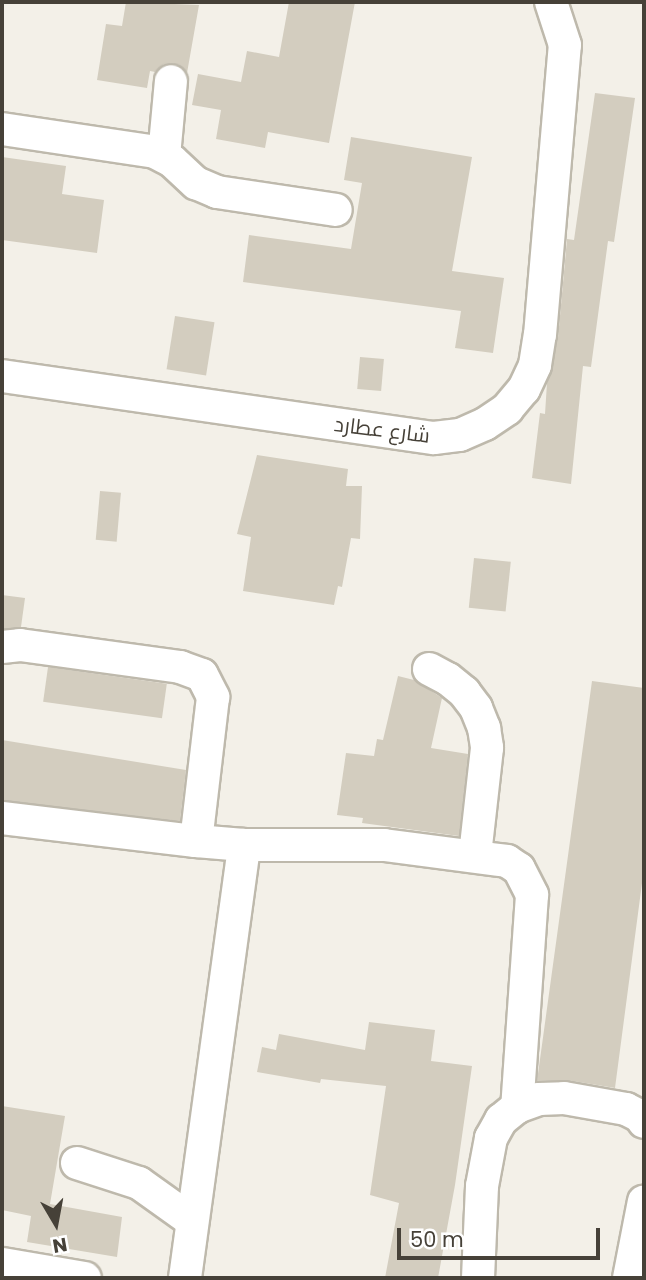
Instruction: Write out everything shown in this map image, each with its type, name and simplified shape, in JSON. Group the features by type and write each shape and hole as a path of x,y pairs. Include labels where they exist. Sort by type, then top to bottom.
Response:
{"lane":[{"name":"شارع عطارد","path":"2,376 434,438 460,435 485,424 507,409 524,389 535,365 540,335 565,45 551,2"},
{"path":"164,156 171,82"},
{"path":"2,129 146,150 164,156 187,177 217,192 336,210"},
{"path":"2,647 20,645 180,667 202,675 213,696 196,841"},
{"path":"429,670 448,678 464,692 476,708 484,728 487,748 475,855"},
{"path":"2,818 196,841 244,845 354,843 475,855 508,861 519,869 532,895 517,1107"},
{"path":"185,1278 244,845"},
{"path":"478,1278 478,1224 486,1158 491,1138 501,1120 517,1107 539,1099 564,1098 626,1109 643,1116"},
{"path":"77,1163 139,1183 192,1221"},
{"path":"629,1278 644,1201"},
{"path":"2,1264 85,1278"}],"building":[{"path":"126,2 199,5 187,73 173,63 164,64 155,72 150,71 147,88 97,80 106,24 122,26"},
{"path":"289,2 355,2 329,143 268,132 265,148 216,139 221,110 192,105 198,74 241,82 247,51 279,57"},
{"path":"595,93 635,98 614,242 608,241 591,367 583,366 571,484 532,478 540,413 545,414 547,383 558,338 567,239 574,240"},
{"path":"351,137 472,157 452,271 504,278 493,353 455,348 461,311 243,282 249,235 351,249 362,183 344,180"},
{"path":"2,157 66,166 62,194 104,200 97,253 2,240"},
{"path":"175,316 215,322 206,376 167,369"},
{"path":"360,357 384,359 381,391 357,389"},
{"path":"257,455 348,469 346,486 362,486 360,539 351,538 342,587 338,586 334,605 243,591 251,537 237,534"},
{"path":"100,491 121,493 117,542 96,540"},
{"path":"474,558 511,562 506,612 469,608"},
{"path":"2,595 25,598 21,627 2,629"},
{"path":"48,667 167,684 162,718 43,702"},
{"path":"398,676 414,680 442,698 431,748 468,754 459,836 362,823 363,818 337,815 346,753 374,756 377,739 383,740"},
{"path":"592,681 644,688 644,868 615,1088 567,1080 537,1081"},
{"path":"2,740 186,770 180,821 2,800"},
{"path":"369,1022 435,1030 431,1061 472,1066 438,1278 385,1278 399,1203 370,1195 386,1086 321,1079 320,1083 257,1072 262,1047 276,1050 279,1034 365,1050"},
{"path":"2,1106 65,1116 50,1204 122,1217 117,1257 27,1242 31,1216 2,1210"}]}
